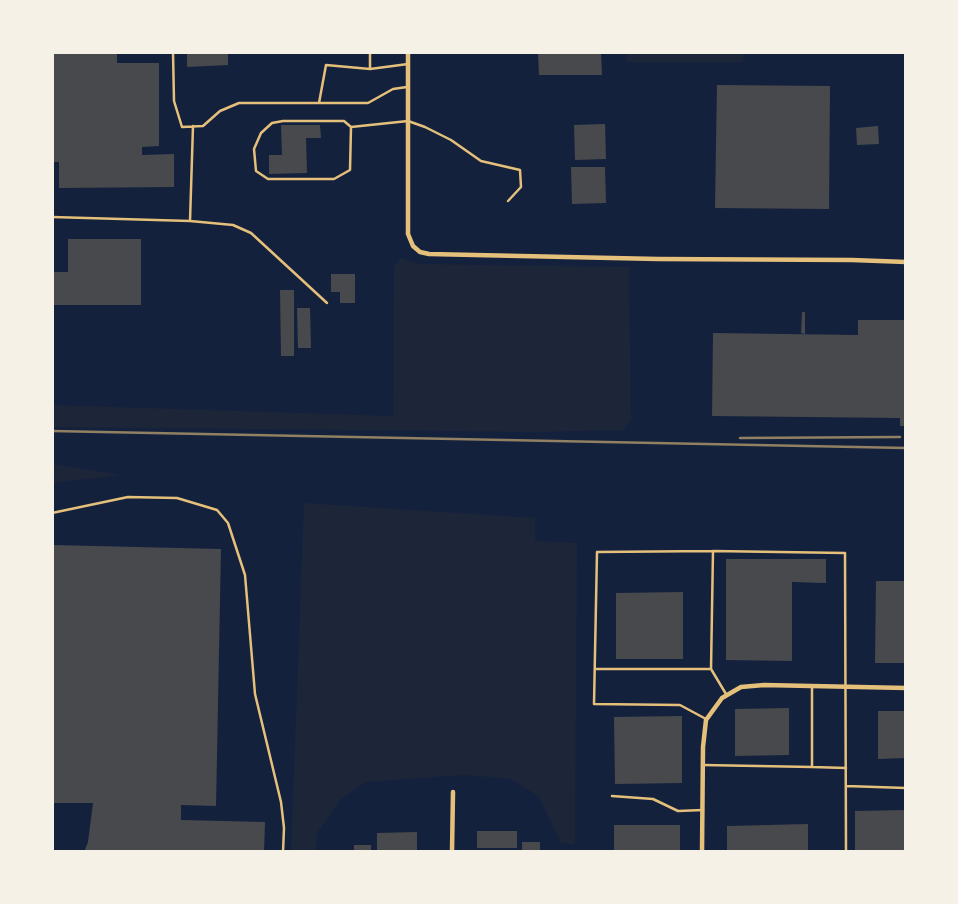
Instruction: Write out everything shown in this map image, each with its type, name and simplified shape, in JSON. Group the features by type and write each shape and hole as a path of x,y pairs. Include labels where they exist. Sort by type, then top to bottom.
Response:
{"street":[{"path":"408,52 408,234 413,246 420,252 429,254 658,259 906,262"},
{"path":"702,852 703,746 706,720 724,696 742,687 764,685 906,688"},
{"path":"452,852 453,792"}],"lane":[{"path":"173,52 174,101 182,127 203,126 220,111 240,104 368,103 393,89 408,87"},
{"path":"370,52 370,69"},
{"path":"319,103 326,65 370,69 408,64"},
{"path":"351,127 350,170 334,180 268,179 256,170 254,148 261,133 272,123 283,121 344,121 351,127 408,121 425,126 451,140 481,161 520,170 521,187 508,201"},
{"path":"190,221 193,126"},
{"path":"52,217 190,221 233,225 251,233 327,302"},
{"path":"52,512 128,497 177,498 217,510 228,523 245,575 255,694 281,802 284,828 283,852"},
{"path":"713,551 711,669 724,696"},
{"path":"706,720 680,705 594,704 597,552 845,553 846,852"},
{"path":"595,669 711,669"},
{"path":"812,686 812,767"},
{"path":"703,765 846,768"},
{"path":"846,786 906,788"},
{"path":"612,796 652,799 678,810 702,810"}],"shaded area":[{"path":"626,52 744,53 743,62 626,62"},
{"path":"401,258 420,264 629,267 631,420 623,430 538,432 53,427 53,405 393,416 394,266"},
{"path":"53,464 120,475 53,483"},
{"path":"304,503 535,518 535,541 577,543 575,844 561,843 539,797 511,779 464,775 365,782 341,799 317,833 316,851 291,851"}],"building":[{"path":"52,52 117,52 117,63 159,63 159,146 142,147 142,155 174,154 174,187 59,188 59,162 52,162"},
{"path":"187,52 228,52 228,65 187,67"},
{"path":"538,52 601,52 602,75 539,75"},
{"path":"717,85 830,86 829,209 715,208"},
{"path":"605,124 606,159 575,160 574,125"},
{"path":"281,125 320,125 321,138 306,138 307,173 269,174 269,155 282,155"},
{"path":"878,126 879,144 857,145 856,128"},
{"path":"571,167 605,167 606,203 572,204"},
{"path":"68,239 141,239 141,305 54,305 54,272 68,272"},
{"path":"331,274 355,274 355,303 340,303 340,292 331,292"},
{"path":"280,290 294,290 294,356 281,356"},
{"path":"297,308 310,308 311,348 298,348"},
{"path":"802,312 805,312 805,334 801,333"},
{"path":"858,320 906,320 906,426 900,426 900,418 712,416 713,333 858,335"},
{"path":"52,545 221,549 216,806 181,805 181,820 265,822 264,852 84,852 88,842 93,803 52,803"},
{"path":"726,559 826,559 826,583 792,582 792,661 726,660"},
{"path":"876,581 906,581 906,663 875,663"},
{"path":"683,592 683,659 616,659 616,593"},
{"path":"789,708 789,755 735,756 735,709"},
{"path":"878,711 906,711 906,758 878,759"},
{"path":"682,716 682,783 615,784 614,717"},
{"path":"906,810 906,851 855,851 855,811"},
{"path":"808,824 808,852 727,852 727,826"},
{"path":"614,825 680,825 680,852 614,852"},
{"path":"477,831 517,831 517,848 477,848"},
{"path":"417,832 417,850 377,850 377,833"},
{"path":"522,842 540,842 540,852 522,852"},
{"path":"354,845 371,845 371,852 354,852"}],"railway":[{"path":"52,431 906,448"},
{"path":"740,438 900,437"}]}
